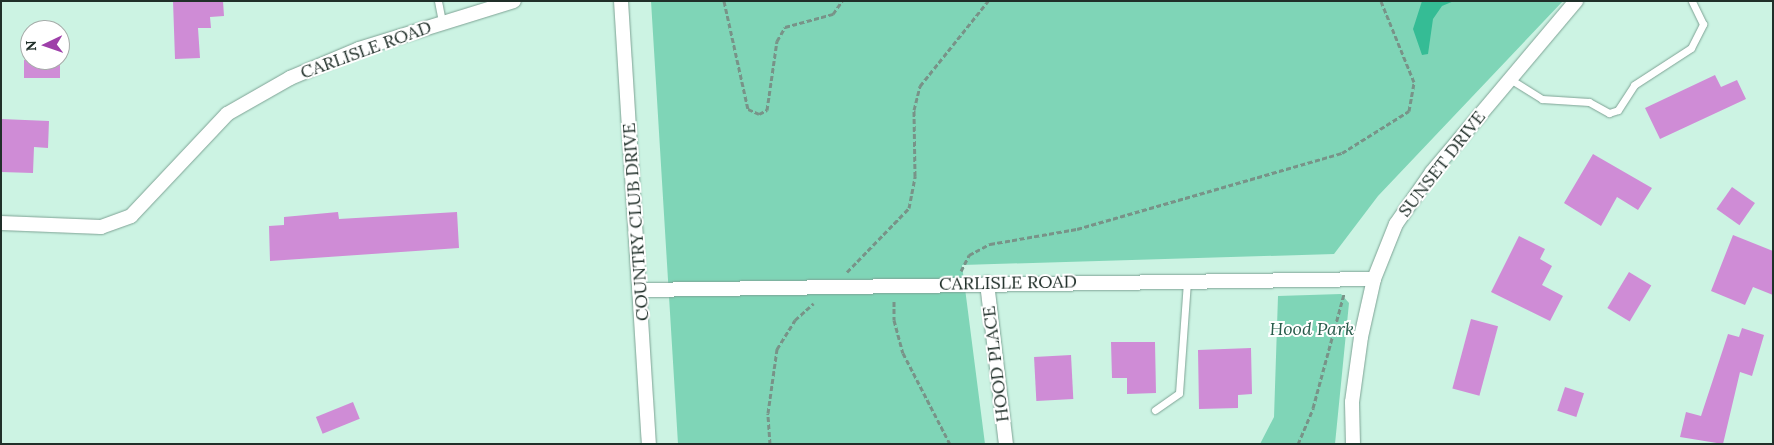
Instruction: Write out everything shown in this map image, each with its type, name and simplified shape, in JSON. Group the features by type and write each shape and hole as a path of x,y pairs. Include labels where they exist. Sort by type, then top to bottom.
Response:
{"street":[{"name":"CARLISLE ROAD","path":"1,224 101,227 131,216 228,114 298,75 442,22 514,1"},
{"name":"COUNTRY CLUB DRIVE","path":"621,1 641,290 649,444"},
{"name":"SUNSET DRIVE","path":"1353,444 1360,347 1374,279 1396,224 1432,172 1576,1"},
{"name":"CARLISLE ROAD","path":"641,290 987,283 1374,279"},
{"name":"HOOD PLACE","path":"987,283 1006,444"}],"lane":[{"path":"438,1 442,22"},
{"path":"1510,79 1542,99 1589,102 1609,113 1618,110 1634,85 1691,48 1703,24 1692,1"},
{"path":"1155,410 1179,393 1187,281"}],"path":[{"path":"724,1 748,109 759,114 767,110 777,41 785,27 833,14 842,1"},
{"path":"770,444 768,413 777,350 796,320 909,208 915,176 914,110 920,86 988,1"},
{"path":"960,284 969,255 990,244 1077,230 1342,153 1409,111 1414,82 1381,1"},
{"path":"1298,444 1313,408 1348,279"},
{"path":"894,285 894,320 904,353 950,444"}],"green space":[{"path":"651,1 1563,1 1378,196 1334,254 962,265 985,444 678,444"},
{"name":"Hood Park","path":"1341,294 1349,303 1335,444 1260,444 1274,417 1278,296"}],"shaded area":[{"path":"1422,1 1454,1 1442,6 1433,19 1428,54 1422,55 1413,29"}],"building":[{"path":"173,1 223,1 224,16 210,17 211,28 198,28 200,58 175,59"},
{"path":"24,70 60,70 60,78 24,78"},
{"path":"1715,75 1721,87 1737,80 1746,99 1660,139 1645,108"},
{"path":"1,119 49,121 48,148 34,147 33,173 1,172"},
{"path":"1593,154 1652,188 1638,210 1617,197 1601,226 1564,203"},
{"path":"1732,187 1755,203 1739,225 1717,209"},
{"path":"338,212 339,219 457,212 459,248 270,261 269,226 284,225 284,217"},
{"path":"1733,235 1773,251 1773,295 1753,287 1745,305 1711,291"},
{"path":"1519,236 1545,249 1540,259 1552,266 1542,285 1563,296 1550,321 1491,292"},
{"path":"1629,272 1651,285 1630,321 1607,308"},
{"path":"1471,319 1498,326 1479,396 1452,389"},
{"path":"1742,328 1764,335 1752,376 1740,372 1723,444 1680,437 1686,412 1701,416 1728,334 1739,337"},
{"path":"1111,342 1155,342 1156,393 1127,394 1127,378 1112,378"},
{"path":"1251,348 1252,394 1238,395 1238,408 1199,409 1198,350"},
{"path":"1071,355 1073,399 1036,401 1034,357"},
{"path":"1565,387 1584,393 1576,417 1557,411"},
{"path":"353,402 360,419 323,434 316,417"}]}
